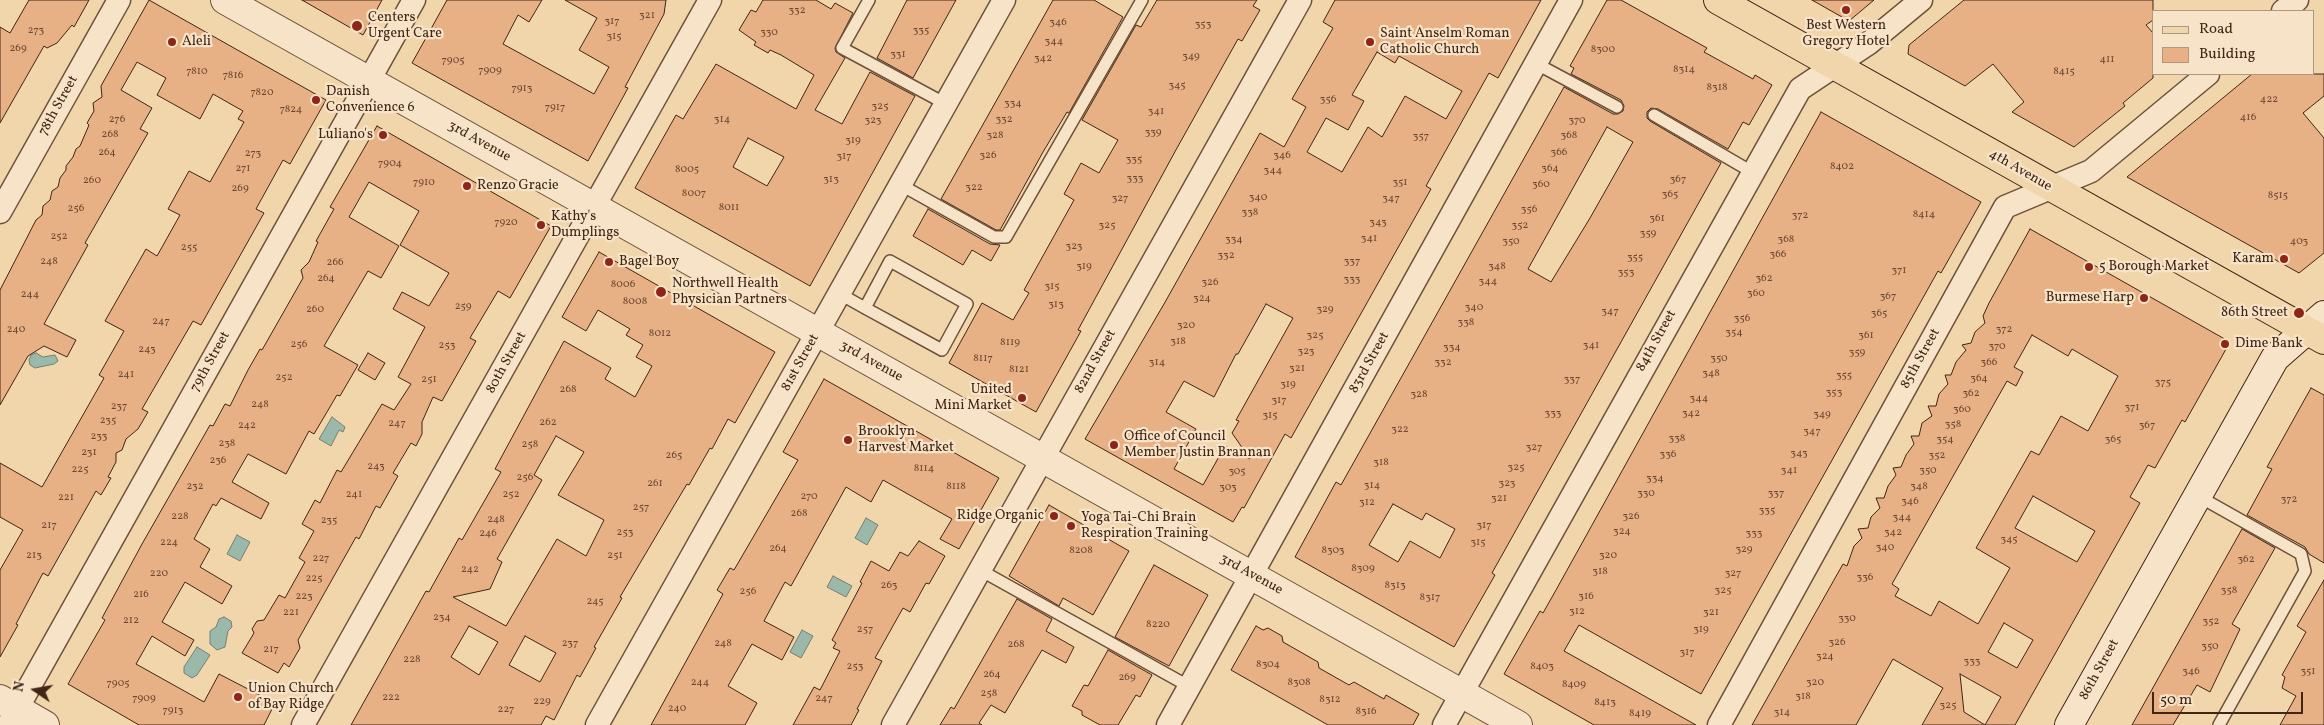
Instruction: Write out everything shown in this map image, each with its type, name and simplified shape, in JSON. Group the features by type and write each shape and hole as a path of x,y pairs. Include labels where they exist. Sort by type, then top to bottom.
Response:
{"main road":[{"name":"4th Avenue","path":"1718,0 2049,188 2318,329"}],"street":[{"name":"78th Street","path":"0,212 119,0"},
{"name":"3rd Avenue","path":"225,0 1518,725"},
{"name":"79th Street","path":"8,711 414,0"},
{"name":"80th Street","path":"302,725 710,0"},
{"name":"81st Street","path":"597,725 1004,0"},
{"name":"82nd Street","path":"893,725 1300,0"},
{"name":"83rd Street","path":"1168,725 1571,0"},
{"name":"84th Street","path":"1444,725 1800,89 1869,43 1921,0"},
{"path":"2284,10 2297,0"},
{"name":"85th Street","path":"1719,725 2006,207 2090,171 2207,75"},
{"name":"86th Street","path":"2069,725 2275,358 2318,329"},
{"path":"8,711 45,725"}],"lane":[{"path":"869,0 842,48 946,104"},
{"path":"901,185 994,237 1006,237 1142,0"},
{"path":"1535,63 1617,107"},
{"path":"1654,114 1752,172"},
{"path":"840,294 865,308 942,350 967,304 890,261 865,308"},
{"path":"2198,496 2301,554 2305,570 2219,725"},
{"path":"980,570 1190,687"}],"shaded area":[{"path":"36,353 43,357 55,355 58,361 54,364 35,368 30,365 29,360 31,355"},
{"path":"332,417 345,427 343,432 339,430 331,446 319,439"},
{"path":"866,518 878,525 867,545 855,538"},
{"path":"237,535 250,542 240,561 227,554"},
{"path":"833,576 852,586 846,597 827,587"},
{"path":"224,617 231,621 232,627 228,631 225,647 217,650 210,644 210,631 216,627 219,619"},
{"path":"802,630 813,636 801,658 790,652"},
{"path":"197,647 210,655 197,675 192,678 184,673 184,667"}],"building":[{"path":"29,0 89,0 74,27 72,25 57,43 47,48 44,46 0,123 0,27 10,33"},
{"path":"149,0 326,100 290,164 283,160 256,209 264,213 201,325 193,321 142,409 148,412 138,429 126,439 122,450 116,453 116,462 108,477 111,478 101,495 96,491 48,576 43,573 0,657 0,570 23,530 0,517 0,463 42,487 104,378 99,375 124,331 105,321 146,249 157,256 180,215 168,209 189,171 210,182 244,122 238,119 243,111 213,94 200,119 157,95 166,78 137,62 121,90 152,108 140,129 148,133 85,243 88,245 44,324 76,340 67,357 44,346 28,356 0,405 0,290 36,220 42,215 43,206 50,200 52,191 58,187 66,166 76,149 80,146 89,125 87,123 94,111 93,103 102,97 101,86"},
{"path":"302,0 382,0 363,35"},
{"path":"447,0 542,0 529,22 518,15 503,44 594,94 609,67 579,50 597,18 565,0 666,0 664,14 625,87 628,88 588,161 412,63"},
{"path":"763,0 816,0 831,9 835,3 853,13 835,48 836,52 845,58 815,110 842,124 870,72 915,96 810,286 635,188 676,115 683,119 716,64 796,109 814,75 781,55 770,50 768,53 754,45 756,42 739,30 751,10 756,12","holes":["748,138 784,157 767,186 733,167"]},
{"path":"907,0 956,0 913,78 877,58"},
{"path":"1053,0 1094,0 1123,17 1069,113 1067,112 1043,152 1000,230 996,230 941,199"},
{"path":"1157,0 1257,0 1253,6 1260,10 1242,41 1238,39 1177,148 1078,330 1081,331 1036,412 949,363 982,303 1013,320 1029,293 1024,290 1074,200 1064,194 1081,163 1099,173 1118,140 1082,120 1136,25 1141,27"},
{"path":"1335,0 1541,0 1498,78 1489,73 1426,186 1431,189 1291,438 1285,434 1244,508 1242,507 1233,522 1085,439 1164,304 1260,133 1284,147 1306,107 1292,99 1333,28 1323,22","holes":["1377,52 1395,63 1399,56 1462,91 1446,119 1405,96 1382,137 1368,127 1342,172 1307,152 1326,118 1348,130 1364,101 1352,95","1266,304 1293,318 1236,420 1239,421 1232,433 1250,459 1225,446 1203,485 1174,469 1196,429 1166,412 1184,381 1214,397 1236,354 1238,354"]},
{"path":"1607,0 1621,0 1707,48 1704,52 1753,79 1755,75 1772,85 1749,125 1743,122 1728,149 1658,109 1651,108 1647,112 1647,118 1650,121 1721,163 1492,573 1495,575 1454,647 1295,557 1336,482 1341,485 1564,87 1613,114 1623,111 1624,106 1621,100 1571,74 1574,68 1570,66","holes":["1607,127 1633,142 1551,282 1528,269","1393,504 1422,520 1426,513 1455,529 1440,558 1410,541 1398,562 1369,545"]},
{"name":"Best Western Gregory Hotel","path":"1812,0 1874,0 1849,21"},
{"path":"1964,0 2153,0 2152,21 2146,25 2152,32 2153,78 2123,103 2125,106 2074,147 2012,112 2024,102 1993,64 1965,86 1908,54 1909,45"},
{"path":"2324,74 2324,96 2303,113 2324,138 2324,253 2299,273 2127,177 2251,75"},
{"path":"1821,112 1981,202 1941,273 1938,271 1701,694 1579,625 1564,651 1696,725 1594,725 1504,674 1540,611 1543,613 1556,590"},
{"path":"377,126 551,226 510,298 498,291 470,338 476,341 442,401 433,397 422,422 422,434 416,446 411,443 393,473 398,476 380,508 376,506 359,539 356,537 298,640 300,648 289,667 284,663 278,673 242,653 254,633 252,629 257,621 264,620 279,595 285,598 305,562 299,558 314,531 302,524 315,500 320,503 337,470 341,472 382,404 394,410 411,384 398,377 425,327 393,309 402,292 429,306 449,273 400,245 419,211 369,182 349,217 399,246 381,278 368,271 324,346 358,365 340,396 337,395 314,434 309,431 286,474 248,454 232,482 269,503 261,519 221,498 216,506 213,504 194,539 210,549 200,567 232,586 222,604 185,582 162,622 194,640 185,656 152,636 136,664 204,702 219,674 275,703 264,725 139,725 68,684 105,620 102,618 142,544 210,425 213,426 225,404 230,406 248,370 260,349 262,350 303,278 301,270 309,262 318,242 316,241 334,209 330,207"},
{"path":"928,209 990,244 1000,245 991,261 972,250 963,265 913,236"},
{"path":"2030,229 2230,342 2185,422 2182,420 2155,468 2148,465 2130,497 2140,503 2015,725 1985,725 1922,725 1943,688 1893,659 1856,725 1752,725 1843,564 1847,566 1854,546 1862,538 1858,529 1868,528 1871,517 1880,508 1876,498 1884,498 1888,486 1896,475 1893,468 1901,467 1906,455 1914,444 1911,436 1919,436 1922,423 1932,416 1928,406 1936,406 1939,394 1948,384 1945,375 1951,375 1956,362 1966,350 1962,345 1971,343 1975,332 1985,323 1983,316","holes":["2032,335 2068,356 2072,349 2118,376 2088,431 2061,416 2039,455 2031,451 1976,548 2010,568 1978,624 1939,601 1931,616 1895,596 1899,589 1892,584 2007,381 2016,386 2023,372 2014,367","2033,496 2095,531 2077,562 2015,528","2004,623 2033,640 2017,668 1988,652","1960,674 2001,697 1985,725 1964,712"]},
{"path":"599,252 775,352 735,423 728,419 712,449 710,448 689,485 687,484 620,597 622,598 594,647 596,648 580,677 577,675 554,720 546,716 541,725 351,725 426,591 429,592 459,538 462,540 501,472 495,469 564,341 611,368 605,379 635,397 652,366 636,357 643,345 626,335 630,329 598,310 586,331 562,317","holes":["556,436 584,452 558,495 604,520 586,556 557,539 506,626 453,597 490,589 502,562 497,559 542,480 534,475","469,626 498,642 479,675 451,657","525,636 556,653 540,682 509,665"]},
{"path":"368,353 385,363 375,380 358,370"},
{"path":"824,379 999,478 959,549 940,539 952,519 883,480 871,502 846,487 791,586 785,582 764,621 794,637 782,660 752,644 728,686 757,703 745,725 651,725 723,594 717,590 730,568 734,570 798,460 783,452"},
{"path":"2311,388 2324,395 2324,563 2309,554 2305,547 2247,515 2272,469 2267,467"},
{"path":"1049,505 1129,551 1093,615 1063,598 1059,606 1009,576"},
{"path":"2242,529 2275,548 2232,624 2240,629 2210,692 2197,685 2173,725 2132,725"},
{"path":"919,541 945,556 929,584 926,583 910,612 903,608 875,658 882,661 857,709 859,710 851,725 793,725 814,687 820,690 840,651 833,648 836,643 832,640 862,583 860,582 871,561 889,571 900,552 908,556"},
{"path":"1154,565 1208,595 1169,666 1115,637"},
{"path":"2324,580 2324,725 2280,725 2296,696 2282,688 2285,677 2282,675 2306,632 2297,626"},
{"path":"1017,599 1052,619 1046,631 1074,647 1066,663 1042,650 1005,713 991,705 979,723 982,725 940,725 951,707 954,709"},
{"path":"1256,626 1263,630 1268,628 1282,636 1283,642 1318,662 1319,668 1349,685 1354,682 1384,699 1386,695 1419,714 1413,725 1328,725 1231,670"},
{"path":"1108,650 1152,675 1140,697 1136,695 1118,725 1100,725 1082,715 1082,711 1072,706 1084,685 1088,686"}],"place":[{"name":"Best Western Gregory Hotel","path":"1846,10"},
{"name":"Centers Urgent Care","path":"357,26"},
{"name":"Aleli","path":"172,42"},
{"name":"Saint Anselm Roman Catholic Church","path":"1370,42"},
{"name":"Danish Convenience 6","path":"316,100"},
{"name":"Luliano's","path":"383,135"},
{"name":"Renzo Gracie","path":"467,186"},
{"name":"Kathy's Dumplings","path":"541,225"},
{"name":"Karam","path":"2284,259"},
{"name":"Bagel Boy","path":"609,262"},
{"name":"5 Borough Market","path":"2089,267"},
{"name":"Northwell Health Physician Partners","path":"661,292"},
{"name":"Burmese Harp","path":"2144,298"},
{"name":"86th Street","path":"2299,313"},
{"name":"Dime Bank","path":"2225,344"},
{"name":"United Mini Market","path":"1022,398"},
{"name":"Brooklyn Harvest Market","path":"848,440"},
{"name":"Office of Council Member Justin Brannan","path":"1114,445"},
{"name":"Ridge Organic","path":"1054,516"},
{"name":"Yoga Tai-Chi Brain Respiration Training","path":"1071,526"},
{"name":"Union Church of Bay Ridge","path":"238,697"}]}
